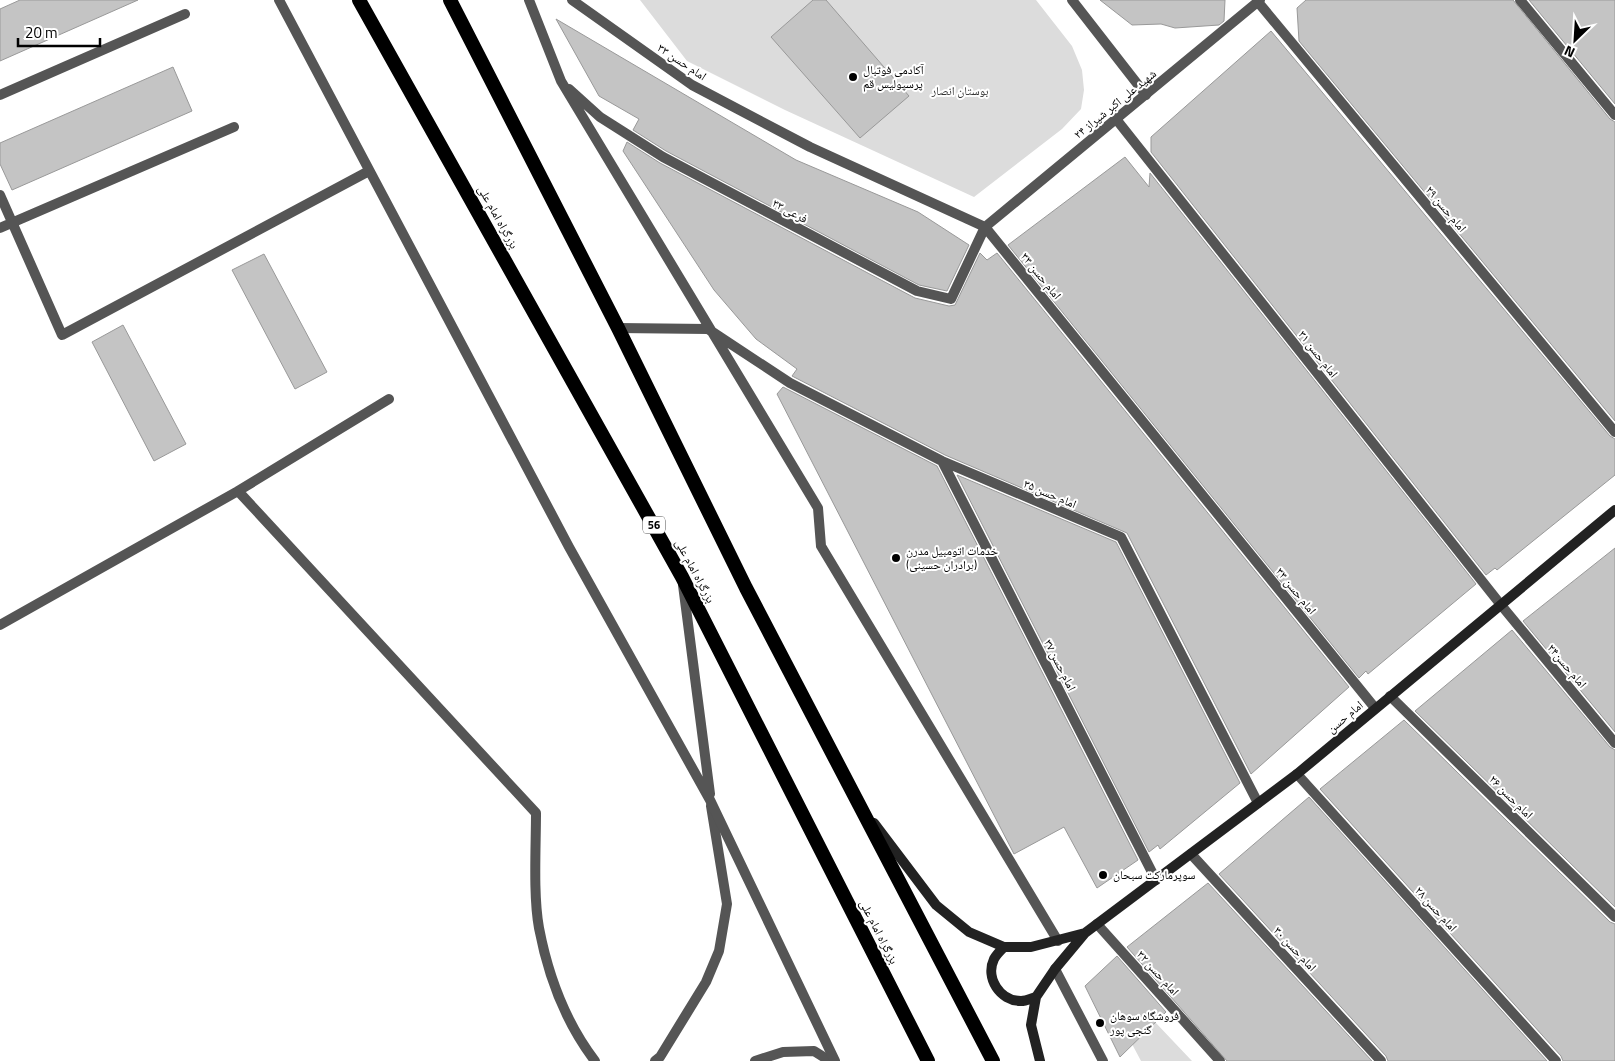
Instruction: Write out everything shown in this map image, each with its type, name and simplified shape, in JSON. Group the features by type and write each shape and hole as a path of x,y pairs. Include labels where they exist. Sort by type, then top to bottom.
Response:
{"highway":[{"name":"بزرگراه امام علی","path":"359,0 682,577 928,1061"},
{"path":"450,0 618,328 746,588 993,1061"}],"main road":[{"name":"امام حسن","path":"1085,933 1297,774 1615,510"},
{"path":"855,797 936,906 969,932 1004,947 1031,947 1085,933"},
{"path":"1040,1061 1031,1025 1036,997 1055,969 1085,933"},
{"path":"1004,947 994,958 991,973 996,988 1007,998 1022,1001 1036,997"}],"street":[{"path":"279,0 569,547 710,800 835,1061"},
{"path":"529,0 561,81 708,329 818,508 821,546 1058,940"},
{"name":"امام حسن ۳۳","path":"572,0 692,85 810,147 985,227 1375,708"},
{"path":"1072,0 1146,95"},
{"path":"1520,0 1615,115"},
{"name":"شهید علی اکبر شیراز ۲۴","path":"985,227 1259,1"},
{"name":"امام حسن ۲۹","path":"1259,1 1615,432"},
{"path":"0,95 185,14"},
{"name":"فرعی ۳۳","path":"561,81 600,117 663,158 917,291 950,299 985,227"},
{"name":"امام حسن ۳۱","path":"1116,119 1501,605"},
{"path":"0,228 234,127"},
{"path":"0,195 62,335 369,171"},
{"path":"618,328 708,329"},
{"name":"امام حسن ۳۵","path":"708,329 790,383 942,461 1120,537 1258,803"},
{"path":"0,625 238,491 389,399"},
{"name":"امام حسن ۳۷","path":"942,461 1156,880"},
{"path":"238,491 536,812 539,926 554,985 577,1038 595,1061"},
{"path":"655,1061 660,1057 706,982 718,951 727,904 710,800 682,577"},
{"name":"امام حسن۲۴","path":"1501,605 1615,743"},
{"name":"امام حسن ۲۶","path":"1390,696 1615,917"},
{"name":"امام حسن ۲۸","path":"1297,774 1556,1061"},
{"name":"امام حسن ۳۰","path":"1191,854 1381,1061"},
{"name":"امام حسن ۳۲","path":"1097,924 1220,1061"},
{"path":"1055,969 1103,1061"},
{"path":"755,1061 783,1052 814,1051 830,1061"}],"green space":[{"name":"بوستان انصار","path":"640,0 1036,0 1072,46 1082,70 1084,90 1081,109 1062,129 974,197 785,110 687,61"},
{"path":"1155,1022 1192,1061 1141,1061 1132,1044"}],"building":[{"path":"20,0 138,0 0,61 0,9"},
{"path":"813,0 826,0 909,96 860,138 771,37"},
{"path":"1100,0 1225,0 1224,21 1219,25 1175,28 1161,24 1132,25"},
{"path":"1306,0 1513,0 1610,119 1615,122 1615,421 1299,41 1297,8"},
{"path":"1529,0 1615,0 1615,104"},
{"path":"556,19 796,160 918,212 969,245 947,291 919,285 666,151 633,130 639,119 599,96"},
{"path":"1271,31 1610,436 1615,439 1615,475 1497,570 1495,568 1486,575 1151,152 1151,137"},
{"path":"173,67 192,111 12,190 0,164 0,143"},
{"path":"627,142 660,163 915,298 949,306 955,305 980,253 987,260 997,253 1349,687 1251,774 1127,533 945,455 792,376 797,369 756,339 714,290 623,151"},
{"path":"1125,157 1149,187 1150,173 1476,584 1368,674 1366,671 1359,678 1008,245"},
{"path":"264,254 327,372 295,389 232,270"},
{"path":"123,325 186,444 154,461 92,342"},
{"path":"783,387 937,466 1138,860 1097,888 1064,827 1014,854 777,394"},
{"path":"957,475 1116,542 1240,783 1160,849 1158,845 1149,852"},
{"path":"1615,548 1615,732 1523,621"},
{"path":"1512,630 1610,747 1615,750 1615,907 1415,711"},
{"path":"1404,720 1610,922 1615,924 1615,1061 1563,1061 1561,1056 1320,789"},
{"path":"1309,797 1547,1061 1388,1061 1386,1056 1219,874"},
{"path":"1208,883 1372,1061 1227,1061 1127,947"},
{"path":"1117,956 1166,1012 1120,1057 1085,986"}],"place":[{"name":"آکادمی فوتبال پرسپولیس قم","path":"853,77"},
{"name":"خدمات اتومبیل مدرن (برادران حسینی)","path":"896,558"},
{"name":"سوپرمارکت سبحان","path":"1103,875"},
{"name":"فروشگاه سوهان گنجی پور","path":"1100,1023"}]}
